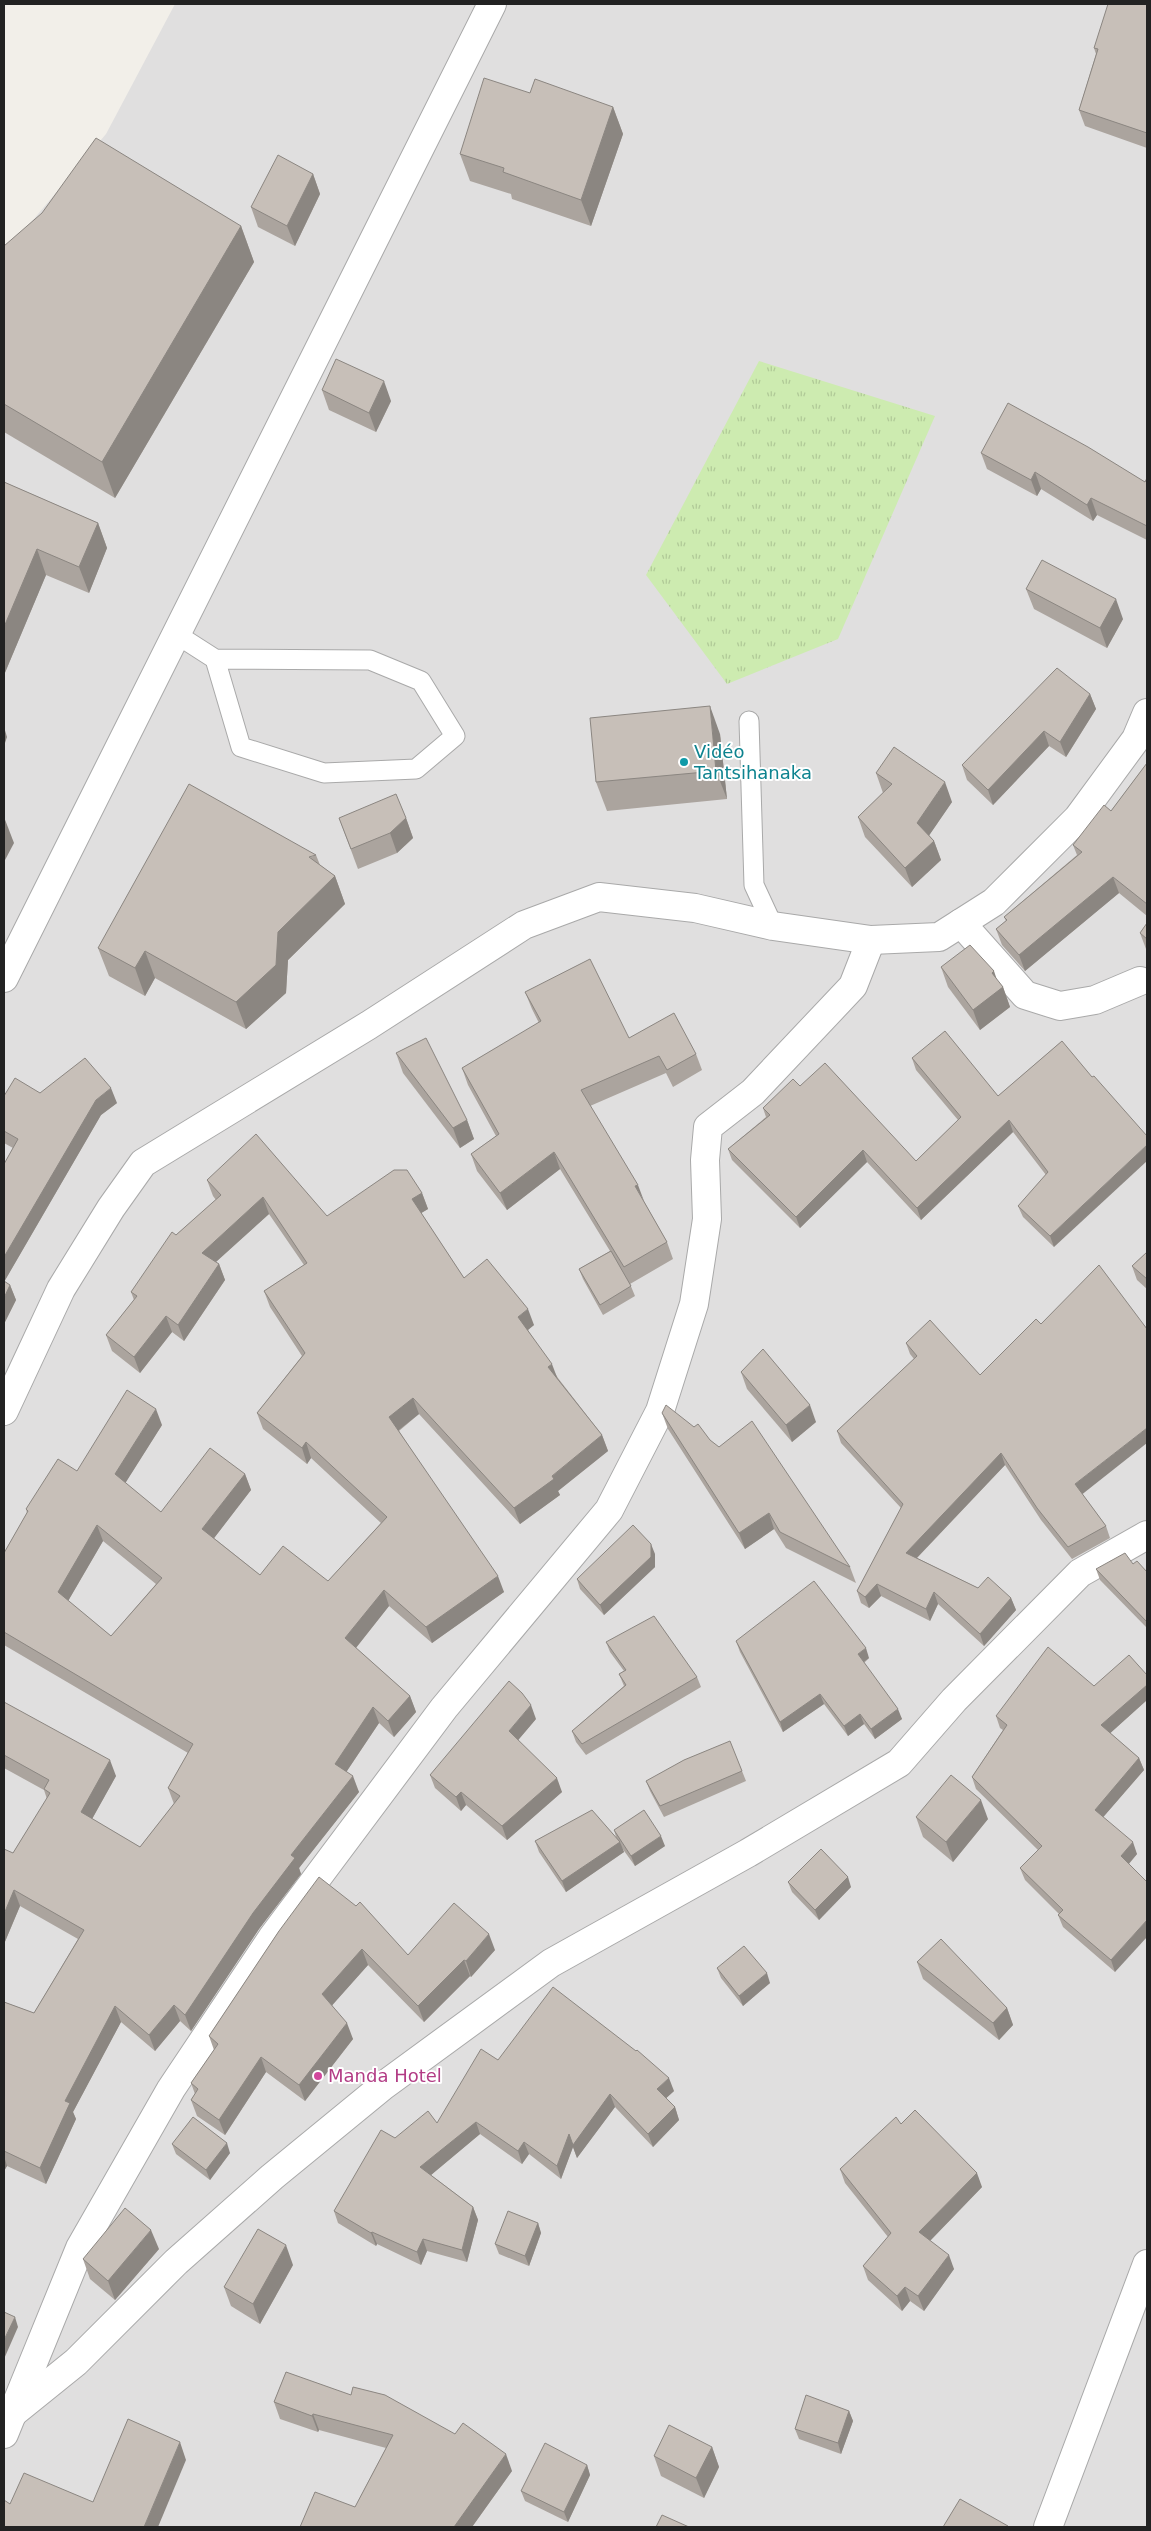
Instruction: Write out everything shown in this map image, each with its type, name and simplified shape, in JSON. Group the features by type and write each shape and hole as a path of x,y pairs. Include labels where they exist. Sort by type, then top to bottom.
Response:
{"street":[{"path":"4,978 492,4"},
{"path":"4,1411 61,1288 111,1208 143,1163 369,1025 524,925 599,897 695,908 773,926 871,940 939,937 994,902 1078,818 1136,739 1147,713"},
{"path":"961,923 1025,995 1060,1006 1094,1000 1140,981"},
{"path":"8,2423 80,2248 187,2065 272,1938 444,1708 609,1510 660,1411 694,1304 707,1219 704,1160 708,1127 753,1092 853,986 871,940"},
{"path":"8,2423 76,2362 176,2262 272,2177 383,2086 551,1963 748,1854 899,1763 954,1700 1080,1573 1147,1535"},
{"path":"1048,2527 1147,2264"}],"lane":[{"path":"176,634 216,659 370,660 421,681 455,736 416,769 324,774 241,747 216,659"},
{"path":"749,721 754,885 773,926"}],"shaded area":[{"path":"175,4 1147,4 1147,2527 4,2527 4,254 106,134"}],"green space":[{"path":"759,361 935,416 838,639 727,684 646,575"}],"building":[{"path":"1108,4 1147,4 1147,133 1079,110 1098,49 1094,48"},
{"path":"484,78 530,93 535,79 613,107 581,200 503,172 504,168 460,154"},
{"path":"96,138 241,226 102,462 4,404 4,246 42,213"},
{"path":"278,155 313,174 287,226 251,207"},
{"path":"336,359 384,381 369,413 322,390"},
{"path":"1008,403 1088,447 1145,482 1147,478 1147,526 1091,498 1087,505 1035,472 1031,480 981,453"},
{"path":"4,482 98,523 79,567 37,549 4,627"},
{"path":"1042,560 1116,599 1100,628 1026,589"},
{"path":"1057,668 1090,694 1060,742 1044,731 988,790 962,765"},
{"path":"710,706 716,771 596,782 590,718"},
{"path":"894,747 945,782 917,823 934,841 905,868 858,817 892,784 876,773"},
{"path":"1147,763 1147,904 1113,877 1019,955 996,929 1007,920 1004,917 1082,852 1073,845 1104,805 1111,811"},
{"path":"189,784 316,855 309,857 335,876 278,932 276,965 236,1002 145,951 135,968 98,948"},
{"path":"396,794 406,818 390,833 351,849 339,818"},
{"path":"1147,923 1147,939 1140,933"},
{"path":"970,945 994,971 992,973 1003,987 973,1010 941,967"},
{"path":"590,959 629,1038 674,1013 696,1054 667,1070 659,1056 581,1090 638,1185 635,1186 667,1242 624,1267 554,1152 500,1193 471,1154 499,1134 462,1068 541,1021 525,992"},
{"path":"945,1031 998,1096 1062,1041 1092,1077 1094,1076 1147,1136 1147,1145 1050,1236 1018,1206 1048,1172 1009,1120 917,1208 863,1150 796,1217 728,1149 770,1115 763,1108 793,1079 800,1086 825,1063 916,1161 961,1117 912,1058"},
{"path":"426,1038 467,1120 453,1128 396,1053"},
{"path":"85,1058 111,1088 96,1100 4,1257 4,1164 18,1139 4,1131 4,1096 15,1078 40,1093"},
{"path":"256,1134 327,1216 394,1170 407,1170 422,1193 412,1199 464,1278 487,1259 528,1309 518,1317 552,1364 548,1367 602,1435 552,1476 554,1479 514,1508 413,1398 389,1417 498,1576 426,1627 384,1590 345,1638 410,1696 388,1721 373,1707 335,1764 353,1776 291,1855 295,1858 253,1913 185,2015 174,2005 149,2035 115,2006 65,2101 70,2103 40,2168 4,2151 4,2002 34,2013 84,1930 14,1890 4,1914 4,1849 13,1853 50,1793 44,1789 49,1780 4,1755 4,1702 110,1760 81,1812 140,1847 180,1796 168,1788 193,1744 4,1632 4,1553 28,1511 26,1509 58,1459 77,1471 127,1390 156,1409 115,1474 161,1512 210,1448 245,1474 202,1529 260,1575 283,1546 328,1581 387,1517 306,1442 302,1448 257,1413 305,1353 264,1291 307,1263 263,1197 202,1253 219,1264 178,1325 166,1316 134,1357 106,1335 137,1296 131,1292 172,1232 176,1235 221,1195 207,1180","holes":["97,1525 162,1578 111,1636 58,1592"]},
{"path":"611,1251 631,1286 600,1305 579,1269"},
{"path":"1147,1252 1147,1279 1132,1266"},
{"path":"1099,1265 1147,1329 1147,1428 1075,1484 1106,1526 1068,1547 1037,1508 1001,1453 906,1553 978,1588 988,1577 1011,1598 980,1634 934,1592 926,1609 877,1584 865,1597 857,1591 903,1504 837,1431 917,1356 906,1343 930,1320 980,1375 1036,1319 1041,1324"},
{"path":"4,1281 10,1285 4,1298"},
{"path":"763,1349 810,1405 786,1425 741,1372"},
{"path":"666,1405 694,1427 698,1424 710,1440 719,1447 752,1421 850,1567 780,1532 769,1513 739,1533 662,1413"},
{"path":"633,1525 651,1544 651,1557 600,1605 577,1579"},
{"path":"1125,1553 1133,1564 1137,1561 1147,1572 1147,1622 1096,1569"},
{"path":"814,1581 866,1648 858,1654 898,1709 871,1729 860,1714 844,1726 820,1694 780,1722 736,1641"},
{"path":"654,1616 697,1677 582,1744 572,1731 626,1685 619,1674 626,1670 606,1642"},
{"path":"1048,1647 1094,1686 1129,1655 1147,1675 1147,1685 1101,1725 1139,1758 1095,1810 1133,1842 1121,1856 1147,1882 1147,1920 1111,1960 1058,1915 1063,1910 1020,1868 1042,1846 972,1777 1007,1725 996,1716"},
{"path":"509,1681 531,1705 509,1731 557,1778 502,1826 461,1792 456,1797 430,1775"},
{"path":"730,1741 742,1771 660,1806 646,1781 684,1760"},
{"path":"951,1775 981,1800 946,1842 916,1817"},
{"path":"592,1810 620,1842 562,1881 535,1841"},
{"path":"644,1810 661,1836 631,1856 614,1830"},
{"path":"821,1849 848,1877 815,1910 788,1882"},
{"path":"319,1877 356,1906 360,1902 408,1955 454,1903 489,1934 466,1961 464,1960 418,2006 362,1949 322,1994 347,2023 299,2085 261,2057 219,2120 191,2100 198,2089 191,2083 218,2044 209,2036 279,1931"},
{"path":"941,1939 1007,2008 993,2023 917,1962"},
{"path":"744,1946 767,1973 739,1996 717,1968"},
{"path":"553,1987 637,2050 669,2078 657,2089 675,2107 648,2134 610,2094 573,2145 569,2134 557,2166 524,2142 518,2151 476,2122 420,2167 473,2207 462,2250 423,2239 417,2252 371,2233 334,2211 381,2130 395,2138 428,2111 437,2123 481,2049 498,2060"},
{"path":"915,2110 977,2173 919,2232 949,2255 918,2296 905,2287 897,2296 863,2266 891,2233 840,2169 896,2117 901,2124"},
{"path":"193,2117 227,2143 206,2170 172,2144"},
{"path":"125,2208 151,2230 108,2281 83,2259"},
{"path":"508,2211 538,2223 525,2256 495,2244"},
{"path":"258,2229 286,2245 253,2304 224,2287"},
{"path":"4,2312 15,2317 4,2340"},
{"path":"286,2372 351,2395 353,2387 385,2395 455,2434 463,2423 506,2454 454,2527 300,2527 315,2492 355,2507 393,2435 313,2414 312,2416 274,2402"},
{"path":"806,2395 849,2411 838,2443 795,2429"},
{"path":"128,2419 180,2442 144,2527 4,2527 4,2500 10,2504 24,2473 93,2502"},
{"path":"669,2425 712,2447 696,2478 654,2456"},
{"path":"545,2443 587,2465 564,2512 521,2491"},
{"path":"960,2499 1008,2526 943,2527"},
{"path":"662,2515 689,2527 656,2527"}],"place":[{"name":"Vidéo Tantsihanaka","path":"684,762"},
{"name":"Manda Hotel","path":"318,2076"}]}
